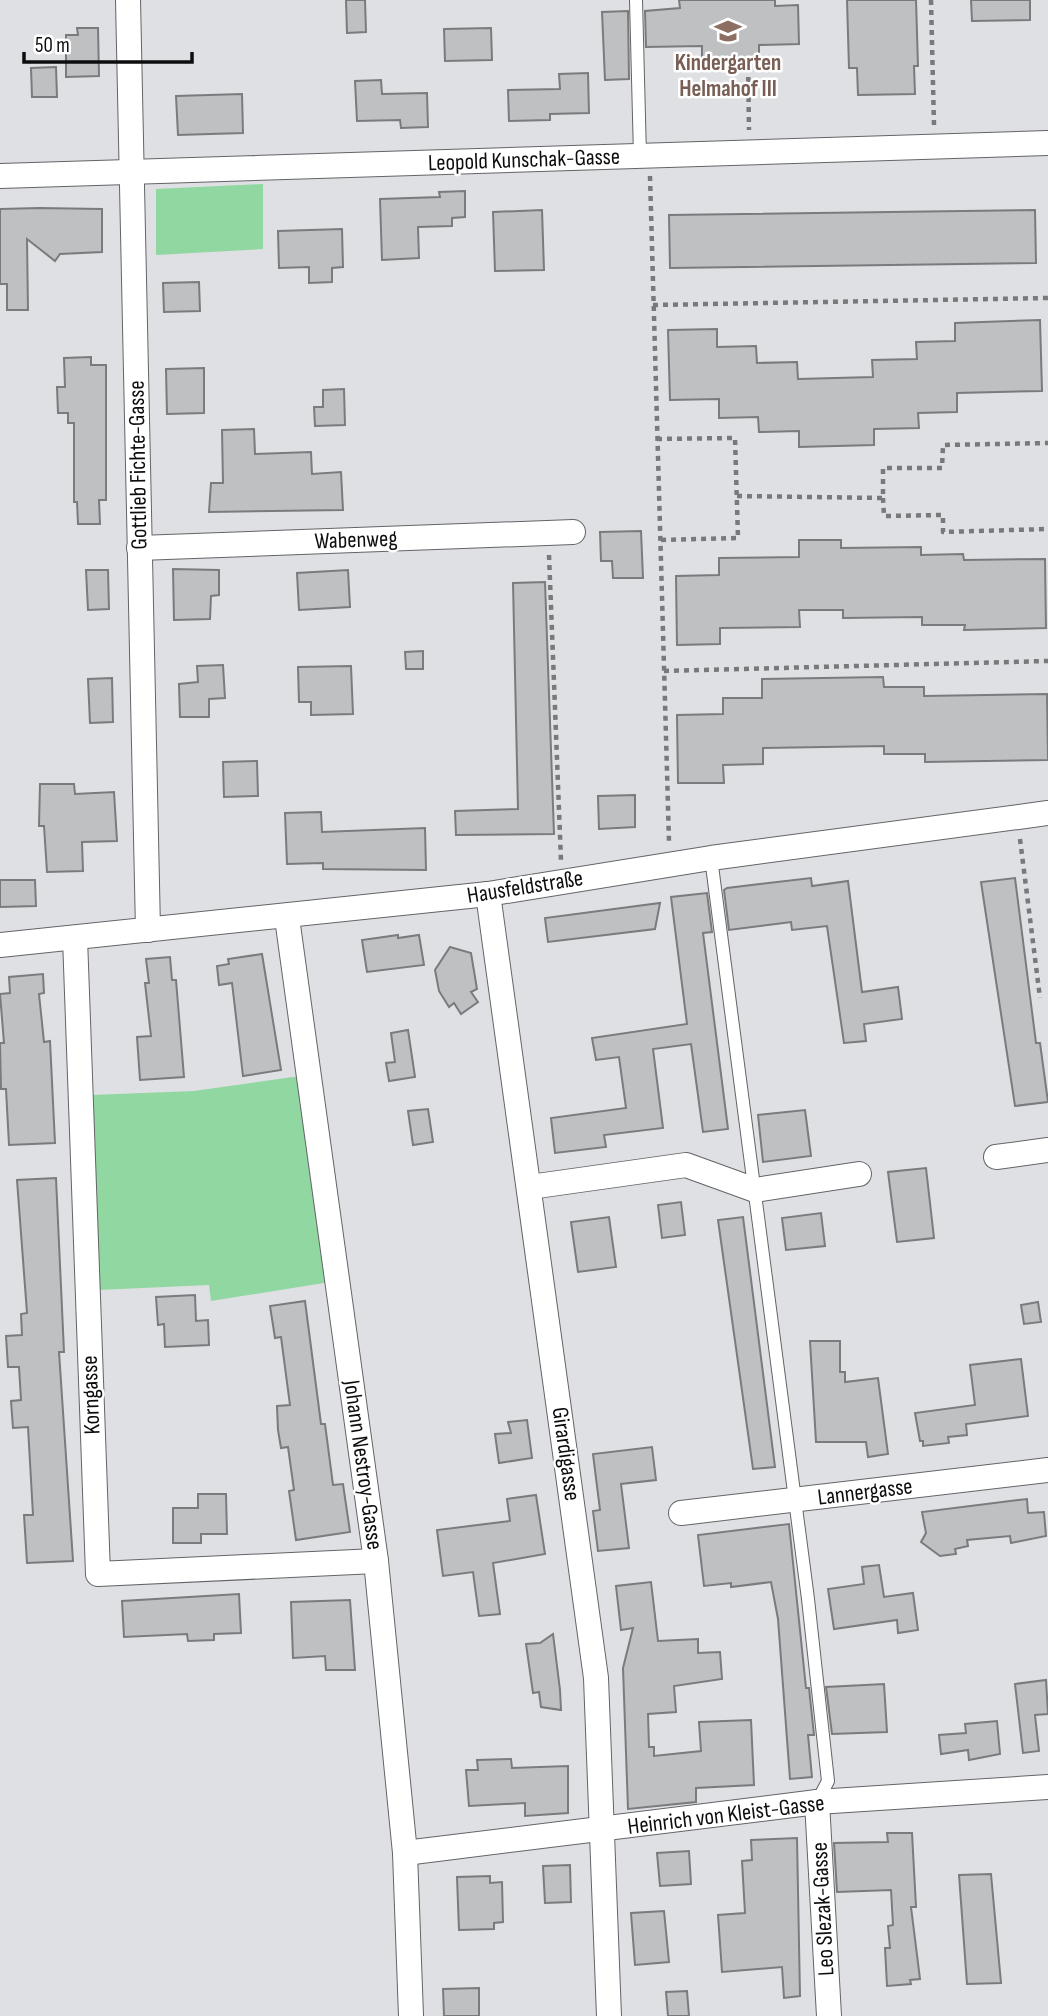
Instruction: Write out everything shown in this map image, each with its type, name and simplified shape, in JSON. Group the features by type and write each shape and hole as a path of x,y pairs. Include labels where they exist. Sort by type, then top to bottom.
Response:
{"street":[{"name":"Gottlieb Fichte-Gasse","path":"128,0 148,930"},
{"name":"Leopold Kunschak-Gasse","path":"0,176 1048,143"},
{"name":"Wabenweg","path":"139,548 573,532"},
{"name":"Hausfeldstraße","path":"0,945 286,918 488,894 711,858 1048,813"},
{"name":"Girardigasse","path":"488,894 596,1678 609,2016"},
{"name":"Johann Nestroy-Gasse","path":"286,918 376,1561 405,1853 411,2016"},
{"name":"Korngasse","path":"75,938 98,1574 376,1561"},
{"path":"996,1157 1048,1150"},
{"path":"530,1186 686,1165 755,1190 859,1174"},
{"name":"Lannergasse","path":"681,1513 1048,1470"},
{"name":"Heinrich von Kleist-Gasse","path":"405,1853 817,1802 1048,1787"},
{"name":"Leo Slezak-Gasse","path":"817,1802 829,2016"}],"lane":[{"path":"636,0 645,156"},
{"path":"711,858 796,1500 828,1781 817,1802"}],"path":[{"path":"931,0 934,146"},
{"path":"748,57 750,153"},
{"path":"645,156 653,306 670,864"},
{"path":"653,306 1048,298"},
{"path":"657,439 735,438 737,496 738,538 660,540"},
{"path":"1048,443 943,445 942,468 883,468 884,516 943,516 943,532 1048,529"},
{"path":"737,496 883,498"},
{"path":"548,533 562,882"},
{"path":"664,671 1048,661"},
{"path":"1017,817 1040,998"}],"green space":[{"path":"263,184 263,249 156,255 156,189"},
{"path":"300,1076 330,1282 211,1301 209,1285 98,1290 91,1095 194,1091"}],"building":[{"path":"346,0 365,0 366,32 347,33"},
{"name":"Kindergarten Helmahof III","path":"679,0 775,0 775,6 798,5 799,44 759,45 759,57 702,58 702,46 646,47 645,11 680,8"},
{"path":"847,0 916,0 918,66 914,66 915,94 858,95 857,68 849,68"},
{"path":"971,0 1030,0 1030,20 972,21"},
{"path":"628,11 629,79 605,80 602,12"},
{"path":"77,28 98,28 99,76 66,77 66,35 78,35"},
{"path":"491,28 492,60 445,61 444,29"},
{"path":"56,67 57,97 32,97 31,68"},
{"path":"588,73 589,113 550,114 550,120 509,121 508,90 560,89 559,74"},
{"path":"381,80 382,94 427,93 428,127 401,128 400,120 357,121 355,81"},
{"path":"242,94 243,133 178,135 176,96"},
{"path":"465,191 465,217 452,218 452,226 418,227 419,258 382,260 380,199 440,197 439,192"},
{"path":"0,209 102,209 102,252 60,254 55,261 27,239 28,310 7,310 7,284 0,284"},
{"path":"542,210 544,270 495,271 493,212"},
{"path":"1035,210 1036,263 670,268 669,215"},
{"path":"342,229 343,267 332,268 332,282 309,283 309,267 279,268 278,231"},
{"path":"199,282 200,311 164,312 163,283"},
{"path":"1040,320 1042,391 957,393 957,412 918,413 919,428 874,429 874,445 799,447 799,431 759,432 758,417 719,418 719,399 670,400 668,330 717,329 717,347 756,346 757,363 797,362 798,379 873,377 872,360 917,359 916,342 955,341 955,323"},
{"path":"91,357 91,365 106,365 106,500 99,500 100,524 78,524 77,502 74,502 74,423 68,423 68,413 58,413 57,387 65,387 64,358"},
{"path":"204,368 204,413 167,414 166,369"},
{"path":"344,389 345,425 315,426 314,407 323,407 323,390"},
{"path":"254,429 255,454 311,452 312,474 341,472 343,510 209,512 211,483 223,483 222,430"},
{"path":"641,531 643,578 613,578 612,561 601,561 600,532"},
{"path":"799,540 841,540 841,548 921,547 921,555 963,554 964,560 1045,559 1046,628 964,630 965,625 922,625 922,617 843,618 843,610 799,610 800,627 720,628 720,644 677,645 676,576 719,575 719,558 799,557"},
{"path":"173,569 219,570 219,595 211,596 210,619 174,620"},
{"path":"86,570 108,570 109,609 88,610"},
{"path":"348,570 350,607 299,610 297,573"},
{"path":"545,582 554,834 456,835 455,811 518,809 513,583"},
{"path":"423,651 423,669 406,669 405,652"},
{"path":"223,665 225,698 209,699 209,717 180,717 179,684 198,682 197,666"},
{"path":"351,666 353,714 311,715 311,702 299,702 298,667"},
{"path":"883,677 884,687 924,687 924,696 1047,694 1048,760 925,762 925,754 884,754 884,746 763,748 763,764 723,765 724,783 678,783 677,715 723,714 723,698 762,698 762,679"},
{"path":"112,678 113,722 90,723 88,679"},
{"path":"257,761 258,796 224,797 223,762"},
{"path":"40,784 74,784 75,794 114,792 117,841 82,842 83,871 47,872 44,826 39,826"},
{"path":"635,795 635,827 599,829 598,796"},
{"path":"321,812 322,832 425,828 426,870 323,869 323,863 287,864 285,813"},
{"path":"811,878 812,886 848,881 862,992 898,987 902,1019 864,1024 866,1041 844,1043 827,926 792,930 791,922 729,930 724,890 727,888"},
{"path":"1015,878 1036,1043 1040,1043 1048,1102 1015,1106 981,882"},
{"path":"0,880 35,880 36,906 0,907"},
{"path":"707,893 712,932 703,933 728,1129 703,1132 691,1044 653,1049 663,1128 604,1135 606,1147 555,1153 551,1118 626,1108 619,1057 596,1060 592,1038 687,1024 671,897"},
{"path":"660,903 655,929 548,942 545,918"},
{"path":"398,935 398,938 419,935 424,965 367,972 362,940"},
{"path":"450,947 471,953 477,989 471,992 478,1002 461,1014 454,1003 449,1007 439,991 435,970"},
{"path":"262,954 281,1070 243,1076 232,983 219,985 217,966 229,964 228,959"},
{"path":"170,957 172,980 176,980 184,1077 140,1080 137,1037 151,1036 145,983 149,983 146,959"},
{"path":"43,974 44,993 39,994 44,1042 50,1041 55,1143 9,1145 6,1089 1,1089 0,1043 4,1043 0,994 10,993 9,977"},
{"path":"408,1030 415,1077 389,1081 386,1063 395,1062 391,1033"},
{"path":"428,1109 433,1142 413,1145 408,1111"},
{"path":"805,1110 811,1156 763,1162 758,1115"},
{"path":"926,1168 934,1238 897,1242 888,1172"},
{"path":"56,1178 64,1352 59,1352 73,1561 27,1563 24,1515 33,1515 28,1427 13,1428 11,1401 21,1400 19,1367 8,1367 6,1336 22,1335 21,1314 27,1313 17,1180"},
{"path":"681,1202 685,1235 662,1238 658,1205"},
{"path":"821,1213 825,1246 786,1250 782,1218"},
{"path":"609,1217 616,1267 578,1272 571,1222"},
{"path":"743,1217 775,1467 753,1469 718,1220"},
{"path":"195,1295 196,1321 208,1320 209,1345 165,1347 164,1324 158,1325 156,1297"},
{"path":"305,1301 321,1424 325,1424 333,1485 343,1484 350,1532 296,1540 289,1491 294,1490 288,1447 281,1448 278,1430 277,1406 290,1405 281,1337 275,1338 270,1306"},
{"path":"1038,1302 1041,1322 1024,1324 1021,1305"},
{"path":"810,1341 840,1341 840,1372 845,1372 845,1382 878,1378 888,1454 868,1457 866,1442 816,1442"},
{"path":"1021,1359 1028,1416 966,1424 967,1435 948,1437 949,1443 923,1446 915,1413 975,1405 970,1365"},
{"path":"527,1420 532,1458 499,1463 495,1434 511,1433 508,1422"},
{"path":"652,1447 656,1480 621,1484 629,1548 598,1551 593,1511 600,1510 593,1454"},
{"path":"198,1494 226,1494 227,1534 201,1534 201,1543 173,1543 173,1508 198,1508"},
{"path":"536,1495 545,1554 493,1563 500,1614 479,1616 473,1572 443,1576 437,1530 510,1521 507,1499"},
{"path":"1027,1499 1028,1513 1044,1512 1046,1536 1011,1543 1010,1536 967,1540 968,1546 955,1549 956,1554 940,1556 921,1542 926,1533 922,1512"},
{"path":"789,1524 806,1688 809,1688 814,1735 808,1735 812,1777 790,1779 778,1619 771,1582 731,1587 731,1583 704,1586 698,1535"},
{"path":"879,1565 884,1597 913,1593 918,1630 898,1633 897,1620 834,1629 828,1589 864,1584 862,1567"},
{"path":"651,1582 658,1641 698,1639 698,1653 720,1652 722,1679 674,1686 676,1712 648,1714 649,1747 654,1747 654,1756 701,1751 699,1722 751,1720 754,1785 696,1788 696,1802 628,1809 623,1668 633,1628 621,1630 616,1586"},
{"path":"239,1594 241,1633 214,1634 214,1640 188,1641 187,1634 124,1637 122,1601"},
{"path":"350,1600 355,1670 326,1670 325,1656 293,1658 291,1602"},
{"path":"553,1634 561,1710 541,1707 539,1692 533,1693 526,1644 540,1643"},
{"path":"1046,1680 1048,1714 1035,1715 1039,1751 1023,1753 1015,1684"},
{"path":"884,1684 887,1732 832,1734 826,1687"},
{"path":"997,1721 1000,1754 969,1760 968,1750 941,1754 939,1735 966,1733 965,1724"},
{"path":"511,1759 512,1768 568,1766 568,1813 525,1816 525,1803 469,1806 466,1770 478,1770 477,1760"},
{"path":"887,1833 912,1833 916,1907 911,1907 920,1979 910,1980 911,1984 887,1986 885,1948 890,1948 888,1926 893,1925 891,1890 837,1892 834,1843 888,1842"},
{"path":"797,1838 800,1996 784,1998 782,1967 722,1972 718,1915 745,1913 742,1861 752,1860 751,1840"},
{"path":"689,1851 691,1884 660,1886 657,1853"},
{"path":"570,1865 571,1902 545,1903 543,1866"},
{"path":"991,1874 1001,1983 967,1984 959,1875"},
{"path":"490,1876 490,1883 502,1882 503,1922 494,1923 494,1929 459,1930 457,1877"},
{"path":"664,1911 669,1962 635,1965 631,1913"},
{"path":"479,1988 479,2016 444,2016 443,1989"},
{"path":"687,1991 689,2016 668,2016 666,1992"}],"place":[{"name":"Kindergarten Helmahof III","path":"728,31"}]}
